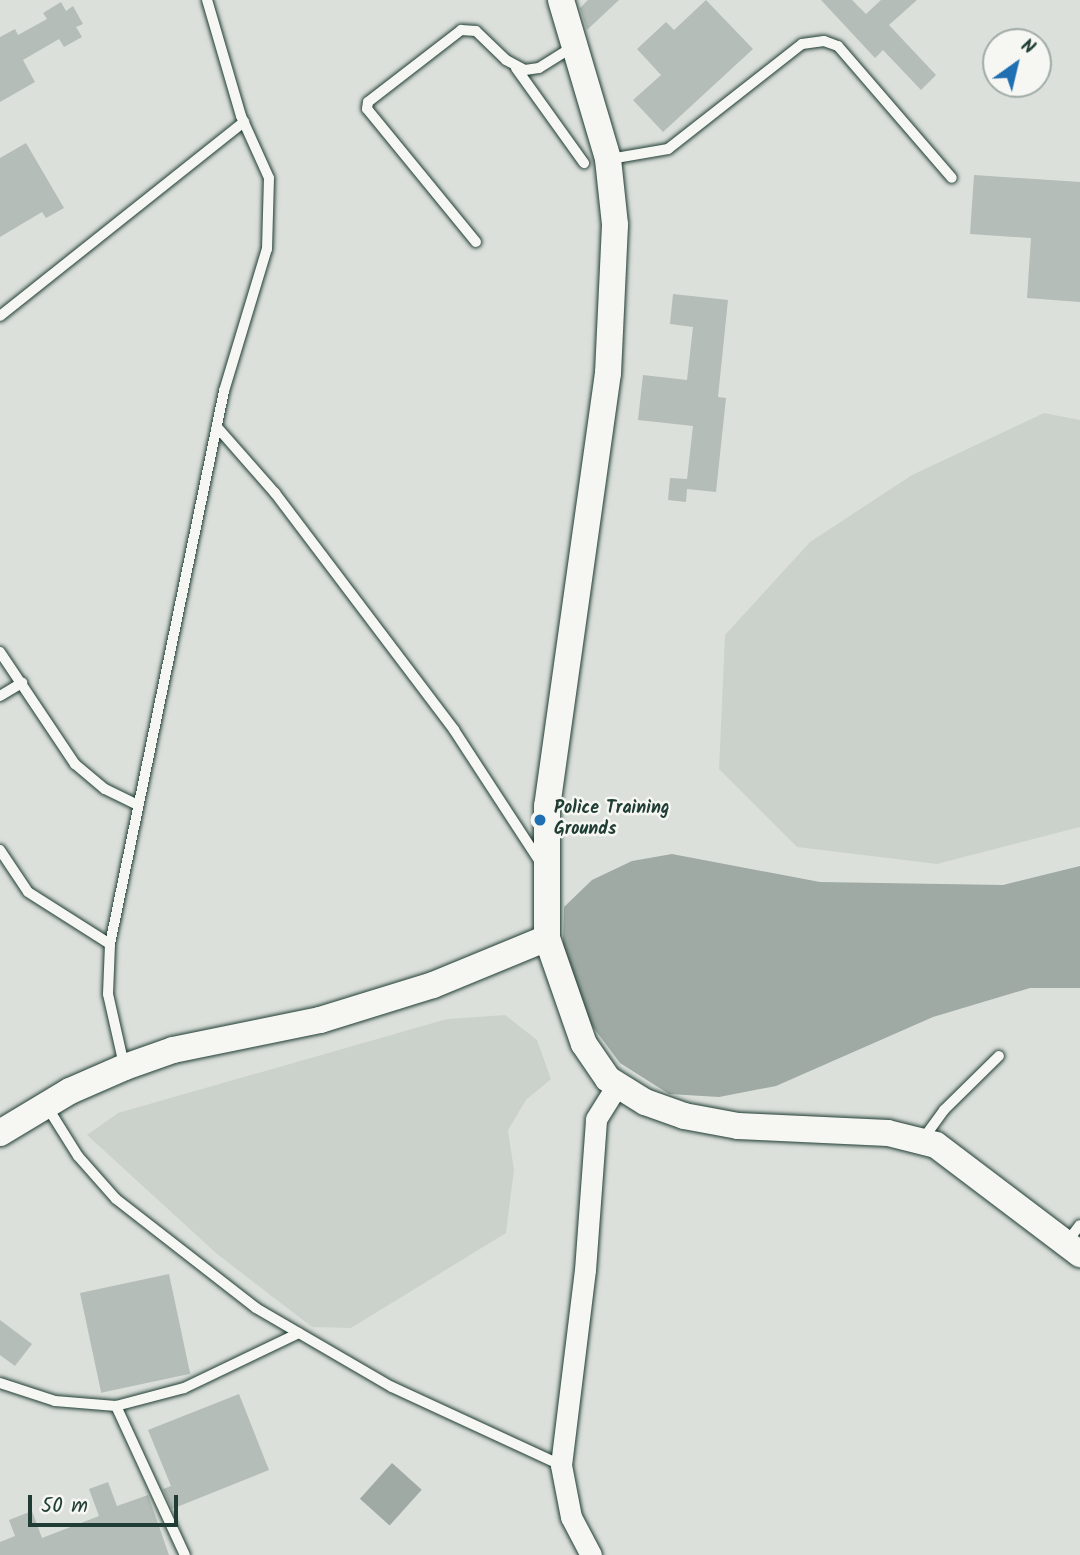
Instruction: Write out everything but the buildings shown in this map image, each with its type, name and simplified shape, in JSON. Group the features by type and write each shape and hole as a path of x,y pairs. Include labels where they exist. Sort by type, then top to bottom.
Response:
{"street":[{"path":"561,0 574,46 596,161 615,225 608,373 547,806 547,938 584,1044 617,1085 684,1116 738,1126 922,1140 958,1159 1076,1241"},
{"path":"0,1133 46,1105 125,1067 173,1050 370,1004 547,938"},
{"path":"591,1555 571,1517 561,1465 585,1269 596,1119 617,1085"}],"lane":[{"path":"125,1067 108,994 110,944 217,427 267,249 269,178 244,122 207,0"},
{"path":"476,242 367,106 461,30 476,30 516,68 596,161 668,149 802,44 824,41 838,47 952,178"},
{"path":"516,68 539,68 574,46"},
{"path":"0,315 244,122"},
{"path":"217,427 275,493 454,730 546,870"},
{"path":"0,652 75,764 105,789 138,805"},
{"path":"0,696 22,683"},
{"path":"0,850 28,892 110,944"},
{"path":"922,1140 944,1110 999,1056"},
{"path":"46,1105 78,1156 116,1199 246,1301 299,1333 493,1438 561,1465"},
{"path":"0,1383 55,1401 116,1406 184,1388 299,1333"},
{"path":"116,1406 185,1555"}],"shaded area":[{"name":"Police Training Grounds","path":"0,0 1080,0 1080,1555 0,1555"},
{"path":"1044,413 1080,420 1080,827 937,864 797,847 719,769 725,635 810,542 912,475"},
{"path":"672,854 820,882 1003,885 1080,866 1080,988 1030,988 933,1017 776,1086 719,1097 669,1094 620,1063 581,1011 563,944 564,907 592,880 632,861"},
{"path":"505,1015 537,1040 551,1079 526,1100 508,1130 514,1170 506,1233 351,1328 312,1327 217,1254 87,1135 118,1113 447,1019"},
{"path":"392,1463 422,1490 390,1525 360,1499"}],"place":[{"name":"Police Training Grounds","path":"540,820"}]}
